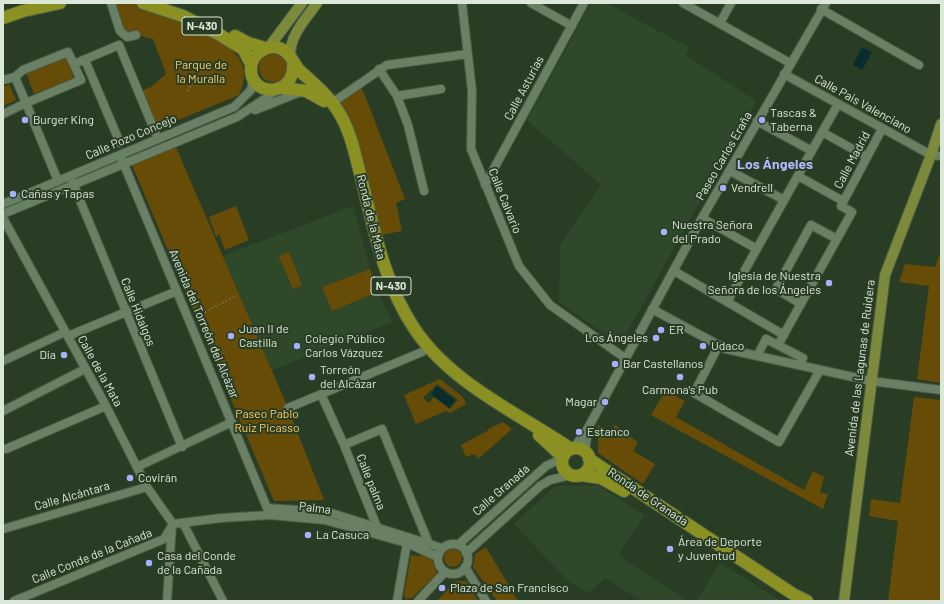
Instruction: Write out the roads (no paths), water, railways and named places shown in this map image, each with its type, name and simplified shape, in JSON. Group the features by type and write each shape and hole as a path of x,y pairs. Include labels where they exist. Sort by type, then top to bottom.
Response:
{"highway":[{"path":"3,13 34,3"},
{"path":"3,18 23,11 60,3"},
{"name":"N-430","path":"143,3 183,16 243,50 251,64 253,78 262,88 279,89"},
{"name":"N-430","path":"168,3 185,9 248,43 267,48 281,49 292,60"},
{"path":"251,64 256,55 267,48"},
{"path":"279,89 292,78 292,60"},
{"name":"Ronda de la Mata","path":"292,60 332,103 346,125 351,138 384,267 392,288 413,328 430,350 453,372 568,453"},
{"name":"Ronda de la Mata","path":"279,89 306,91 323,100 335,115 341,127 386,292 401,322 422,352 449,378 568,453"},
{"name":"N-430","path":"576,475 564,468 568,453 587,455"},
{"path":"576,475 588,468 587,455"},
{"name":"Ronda de Granada","path":"587,455 793,594 807,601"},
{"name":"Ronda de Granada","path":"576,475 601,478 627,492 791,600"}],"main road":[{"path":"267,48 302,3"},
{"path":"292,60 291,44 295,33 317,3"},
{"name":"Avenida de las Lagunas de Ruidera","path":"844,601 885,275 936,156 941,124"}],"street":[{"path":"111,3 120,31 127,37 136,36"},
{"name":"Calle Calvario","path":"462,3 472,91 471,149 519,266 550,305 625,358"},
{"path":"531,3 572,26"},
{"name":"Calle Asturias","path":"486,185 584,3"},
{"path":"683,3 790,63"},
{"path":"720,23 731,3"},
{"path":"823,6 919,66"},
{"name":"Paseo Carlos Eraña","path":"568,453 588,428 702,218 823,6"},
{"path":"74,64 119,45 158,139"},
{"path":"3,80 15,77 23,70 68,52 81,80 3,114"},
{"path":"332,103 379,69 387,65 468,54"},
{"path":"85,60 120,143"},
{"path":"379,69 397,96 408,125 424,191"},
{"name":"Calle Pais Valenciano","path":"784,74 882,129 936,156"},
{"path":"15,77 58,181"},
{"name":"Calle Pozo Concejo","path":"3,204 234,107 251,90 253,78"},
{"name":"Calle Pozo Concejo","path":"238,116 279,89"},
{"path":"397,96 441,89"},
{"name":"Calle Pozo Concejo","path":"3,214 238,116 306,91"},
{"path":"727,302 838,104"},
{"path":"758,121 812,151"},
{"name":"Calle Madrid","path":"778,345 852,212 841,206 882,129"},
{"path":"822,132 867,157"},
{"name":"Avenida del Torreón del Alcázar","path":"120,155 232,422 268,512"},
{"path":"730,171 784,200"},
{"name":"Calle Hidalgos","path":"70,176 182,447"},
{"path":"798,176 843,201"},
{"name":"Calle de la Mata","path":"3,218 106,406 147,487 172,524"},
{"path":"702,218 757,249"},
{"path":"801,304 776,289 811,225 837,239"},
{"path":"674,271 784,335"},
{"path":"3,361 66,334 177,291"},
{"path":"652,309 726,349 871,381 941,390"},
{"path":"757,356 766,338 803,358 800,365"},
{"path":"719,345 694,393 779,442 820,370"},
{"path":"288,408 422,352"},
{"path":"3,411 85,368"},
{"name":"Calle palma","path":"321,394 344,445 377,527"},
{"path":"3,449 106,406"},
{"path":"137,467 232,422"},
{"name":"Paseo Carlos Eraña","path":"587,455 588,428"},
{"path":"344,445 382,429 429,544"},
{"name":"Calle Granada","path":"458,545 546,466 568,453"},
{"name":"Calle Granada","path":"466,553 540,486 550,480 576,475"},
{"name":"Calle Alcántara","path":"3,529 147,487"},
{"name":"Palma","path":"183,523 268,512 328,512 442,548"},
{"name":"Palma","path":"268,512 325,520 406,544 438,557"},
{"path":"168,601 172,549 172,524 183,523 223,601"},
{"name":"Calle Conde de la Cañada","path":"14,601 164,539 172,524"},
{"path":"397,601 406,544"},
{"path":"447,545 458,545 466,553 467,563 465,567 456,573 446,572 439,564 438,557 442,548 447,545"},
{"path":"465,567 486,601"},
{"path":"418,601 446,572"}],"water":[{"path":"862,47 872,52 862,70 853,65"},
{"path":"437,386 455,400 449,408 431,394"}],"place":[{"name":"Burger King","path":"25,120"},
{"name":"Tascas & Taberna","path":"762,120"},
{"name":"Vendrell","path":"723,188"},
{"name":"Cañas y Tapas","path":"13,194"},
{"name":"Nuestra Señora del Prado","path":"664,232"},
{"name":"Iglesia de Nuestra Señora de los Ángeles","path":"829,283"},
{"name":"ER","path":"661,330"},
{"name":"Juan II de Castilla","path":"231,336"},
{"name":"Los Ángeles","path":"656,338"},
{"name":"Colegio Público Carlos Vázquez","path":"297,346"},
{"name":"Udaco","path":"703,346"},
{"name":"Dia","path":"64,355"},
{"name":"Bar Castellanos","path":"615,364"},
{"name":"Torreón del Alcázar","path":"312,377"},
{"name":"Carmona's Pub","path":"680,377"},
{"name":"Magar","path":"605,402"},
{"name":"Estanco","path":"579,432"},
{"name":"Covirán","path":"130,478"},
{"name":"La Casuca","path":"308,535"},
{"name":"Área de Deporte y Juventud","path":"670,549"},
{"name":"Casa del Conde de la Cañada","path":"149,563"},
{"name":"Plaza de San Francisco","path":"442,588"}],"district":[{"name":"Los Ángeles","path":"775,164"}],"park label":[{"name":"Parque de la Muralla","path":"201,72"},
{"name":"Paseo Pablo Ruiz Picasso","path":"267,421"}]}
